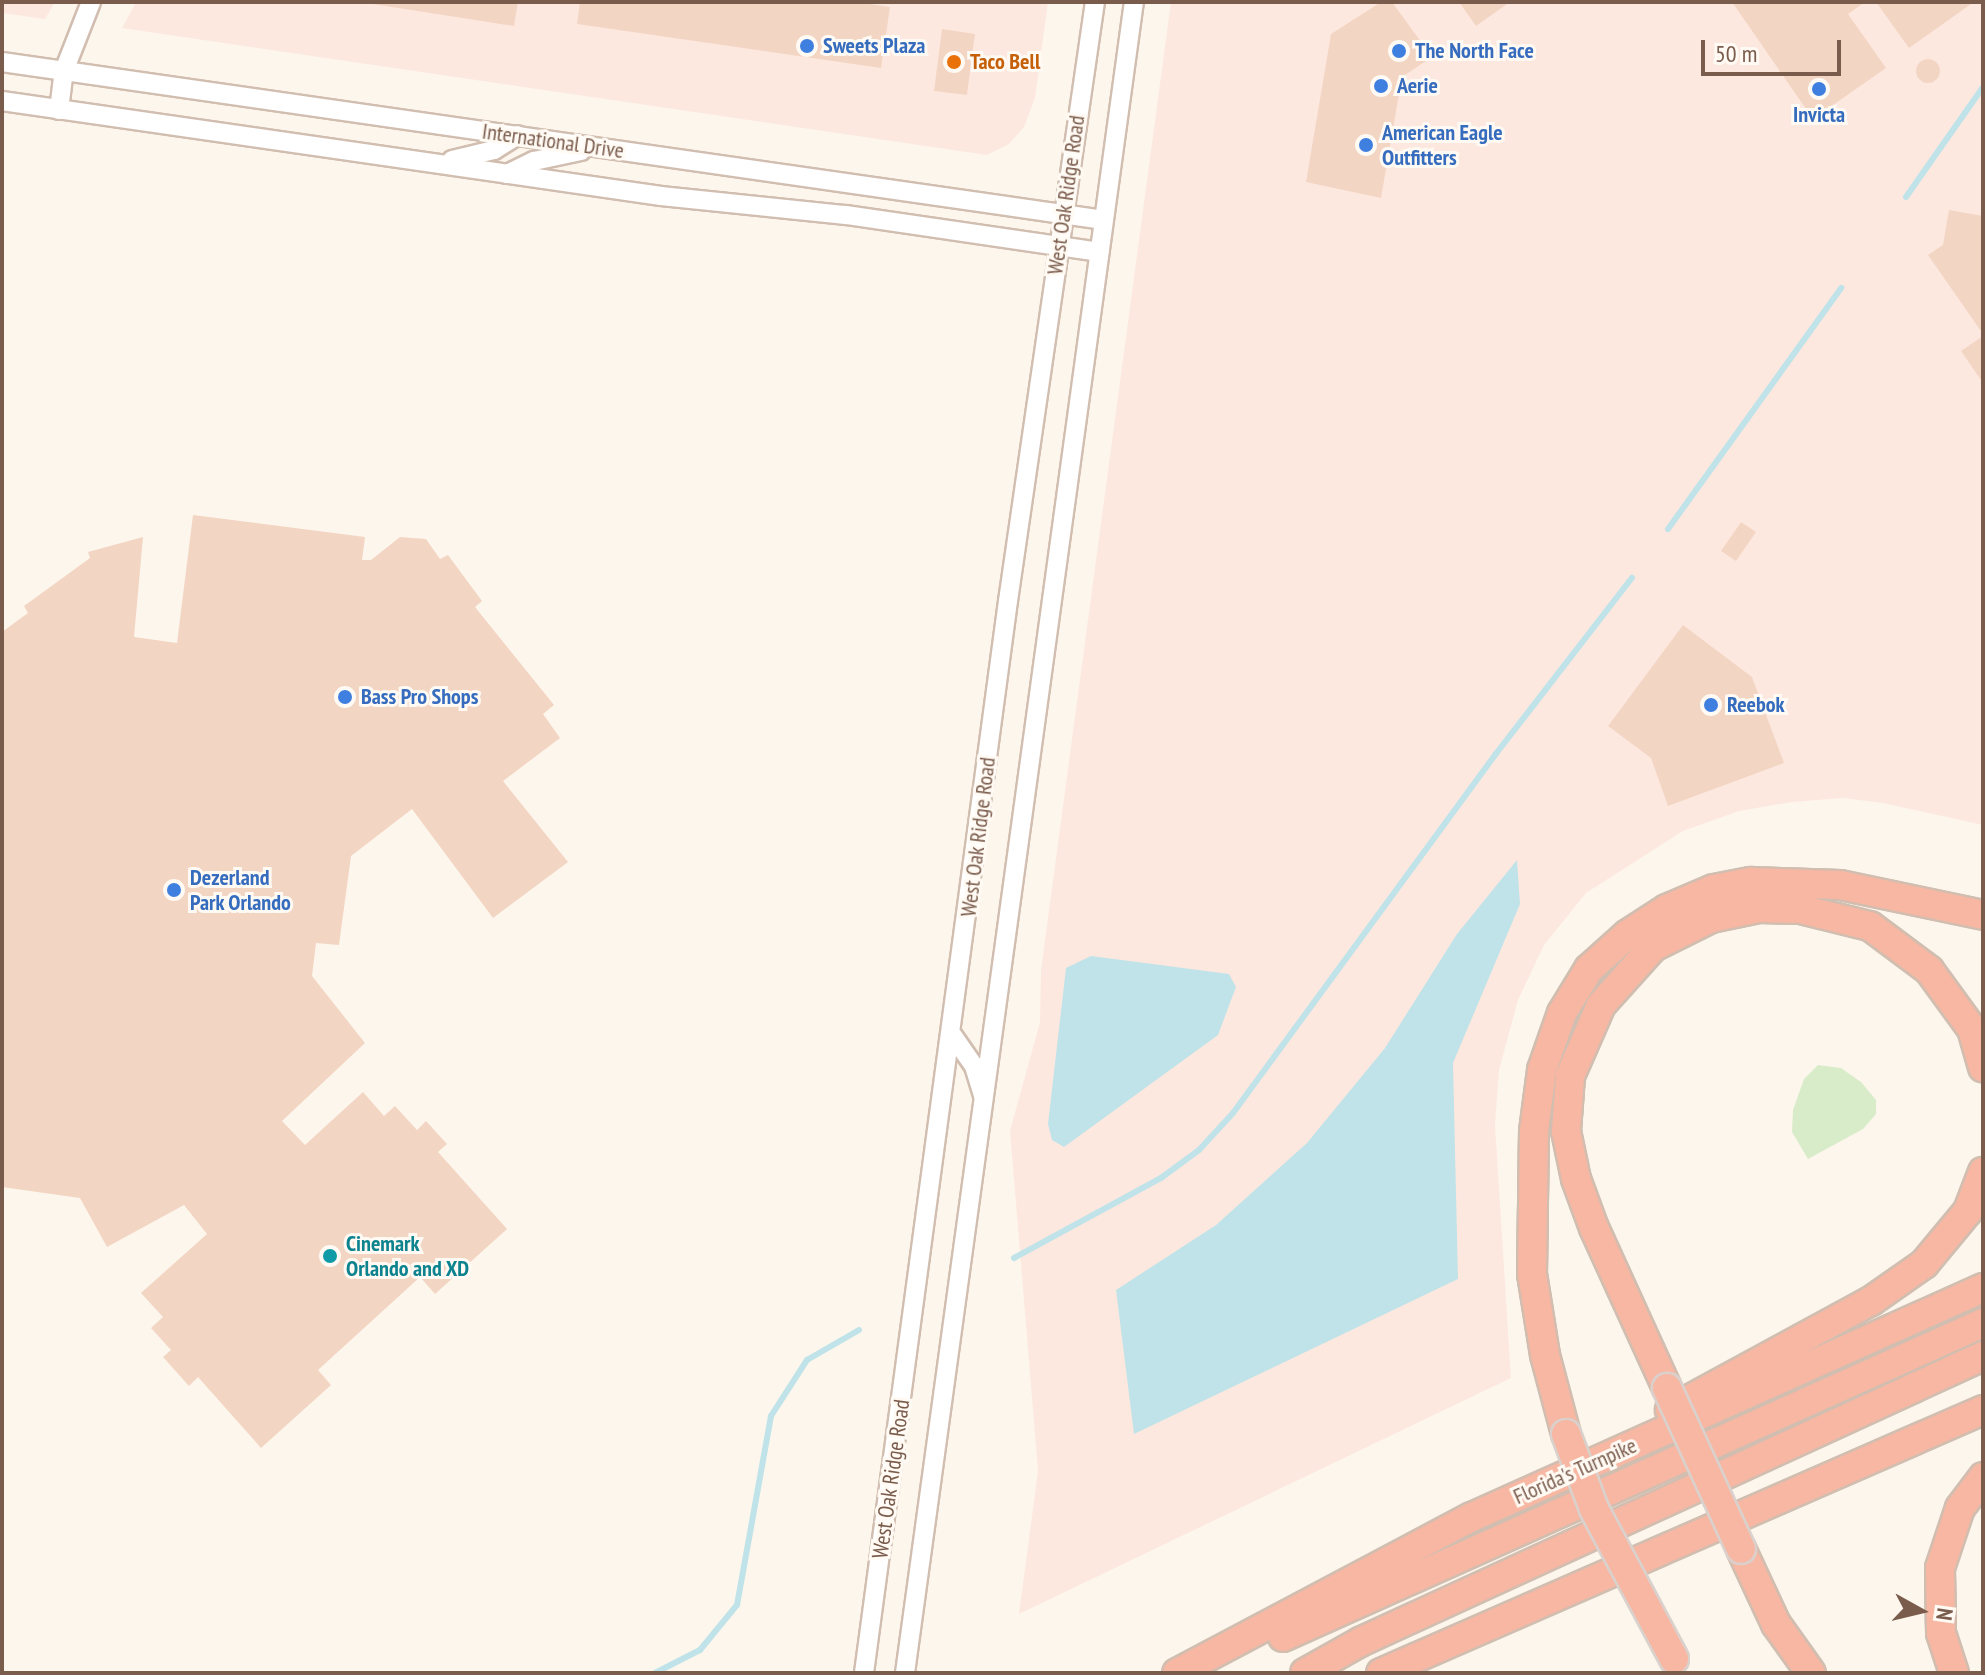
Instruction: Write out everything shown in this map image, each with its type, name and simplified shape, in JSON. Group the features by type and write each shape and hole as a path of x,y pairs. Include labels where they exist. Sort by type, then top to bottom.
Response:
{"highway":[{"path":"1679,1666 1594,1509 1566,1434 1545,1355 1532,1274 1534,1131 1542,1070 1562,1013 1589,969 1628,934 1667,909 1714,889 1751,882 1840,885 1983,915"},
{"path":"1811,1673 1776,1624 1594,1228 1576,1179 1566,1131 1570,1076 1601,1005 1653,947 1711,918 1759,908 1800,909 1870,926 1929,970 1972,1029 1983,1067"},
{"path":"1472,1517 1871,1301 1924,1264 1968,1211 1983,1172"},
{"name":"Florida's Turnpike","path":"1177,1673 1472,1517 1983,1288"},
{"path":"1203,1673 1983,1323"},
{"path":"1305,1673 1360,1642 1983,1356"},
{"path":"1381,1673 1983,1410"},
{"path":"1954,1673 1941,1633 1940,1568 1960,1508 1983,1477"}],"street":[{"path":"59,110 64,71 91,2"},
{"name":"West Oak Ridge Road","path":"864,1673 1063,214 1095,2"},
{"name":"West Oak Ridge Road","path":"905,1673 1134,2"},
{"name":"International Drive","path":"2,62 1104,220"},
{"name":"International Drive","path":"2,101 506,175 1099,252"},
{"path":"429,163 482,154 518,135"},
{"path":"506,175 557,154 604,149"},
{"path":"953,1036 974,1066 985,1102"}],"shaded area":[{"path":"2,2 55,2 45,19 2,13"},
{"name":"Sweets Plaza","path":"136,2 1048,2 1035,98 1024,127 1009,144 987,155 122,28"},
{"path":"1171,2 1983,2 1983,825 1883,803 1843,798 1739,811 1683,831 1586,893 1544,945 1518,1000 1499,1070 1495,1125 1511,1378 1019,1614 1038,1471 1010,1131 1040,1022 1041,970"}],"green space":[{"path":"1818,1065 1841,1068 1861,1082 1876,1100 1876,1114 1863,1129 1808,1159 1792,1132 1793,1110 1804,1079"}],"water":[{"path":"1517,860 1520,904 1453,1063 1458,1279 1134,1434 1116,1290 1216,1225 1307,1143 1385,1048 1457,934"},
{"path":"1091,956 1229,974 1236,987 1218,1035 1064,1147 1052,1140 1048,1124 1066,968"}],"building":[{"path":"360,2 518,2 514,26"},
{"name":"Sweets Plaza","path":"580,2 857,2 890,7 881,68 577,24"},
{"path":"1381,2 1392,2 1432,57 1402,77 1381,198 1306,182 1331,34"},
{"path":"1459,2 1510,2 1476,26"},
{"path":"1732,2 1865,2 1848,14 1886,68 1813,119"},
{"path":"1876,2 1974,2 1909,48"},
{"name":"Taco Bell","path":"942,29 975,34 967,95 934,91"},
{"path":"1928,59 1937,62 1940,71 1937,80 1928,83 1919,80 1916,71 1919,62"},
{"path":"1949,210 1983,216 1983,334 1928,255 1943,245"},
{"path":"1983,336 1983,383 1961,351"},
{"name":"Dezerland Park Orlando","path":"193,515 365,537 362,560 371,560 400,537 426,539 440,559 448,555 482,601 475,607 554,705 543,714 560,738 503,781 568,862 493,918 412,809 351,856 339,945 316,943 312,976 365,1043 282,1121 305,1145 363,1092 384,1116 395,1106 417,1130 426,1121 447,1144 438,1152 507,1229 435,1294 420,1277 318,1370 331,1385 261,1448 198,1377 189,1386 163,1357 171,1350 151,1328 163,1317 141,1293 207,1234 184,1205 107,1247 80,1198 2,1187 2,632 28,613 24,606 90,558 88,552 143,537 134,637 177,643"},
{"path":"1741,522 1756,532 1736,561 1721,551"},
{"path":"1683,625 1752,677 1784,763 1668,806 1651,758 1608,726"}],"waterway":[{"path":"1906,197 1983,87"},
{"path":"1668,529 1841,288"},
{"path":"1014,1258 1161,1178 1199,1150 1233,1113 1495,755 1632,578"},
{"path":"655,1673 700,1650 737,1605 771,1416 807,1360 859,1330"}],"place":[{"name":"Sweets Plaza","path":"807,46"},
{"name":"The North Face","path":"1399,51"},
{"name":"Taco Bell","path":"954,62"},
{"name":"Aerie","path":"1381,86"},
{"name":"Invicta","path":"1819,89"},
{"name":"American Eagle Outfitters","path":"1366,145"},
{"name":"Bass Pro Shops","path":"345,697"},
{"name":"Reebok","path":"1711,705"},
{"name":"Dezerland Park Orlando","path":"174,890"},
{"name":"Cinemark Orlando and XD","path":"330,1256"}]}
